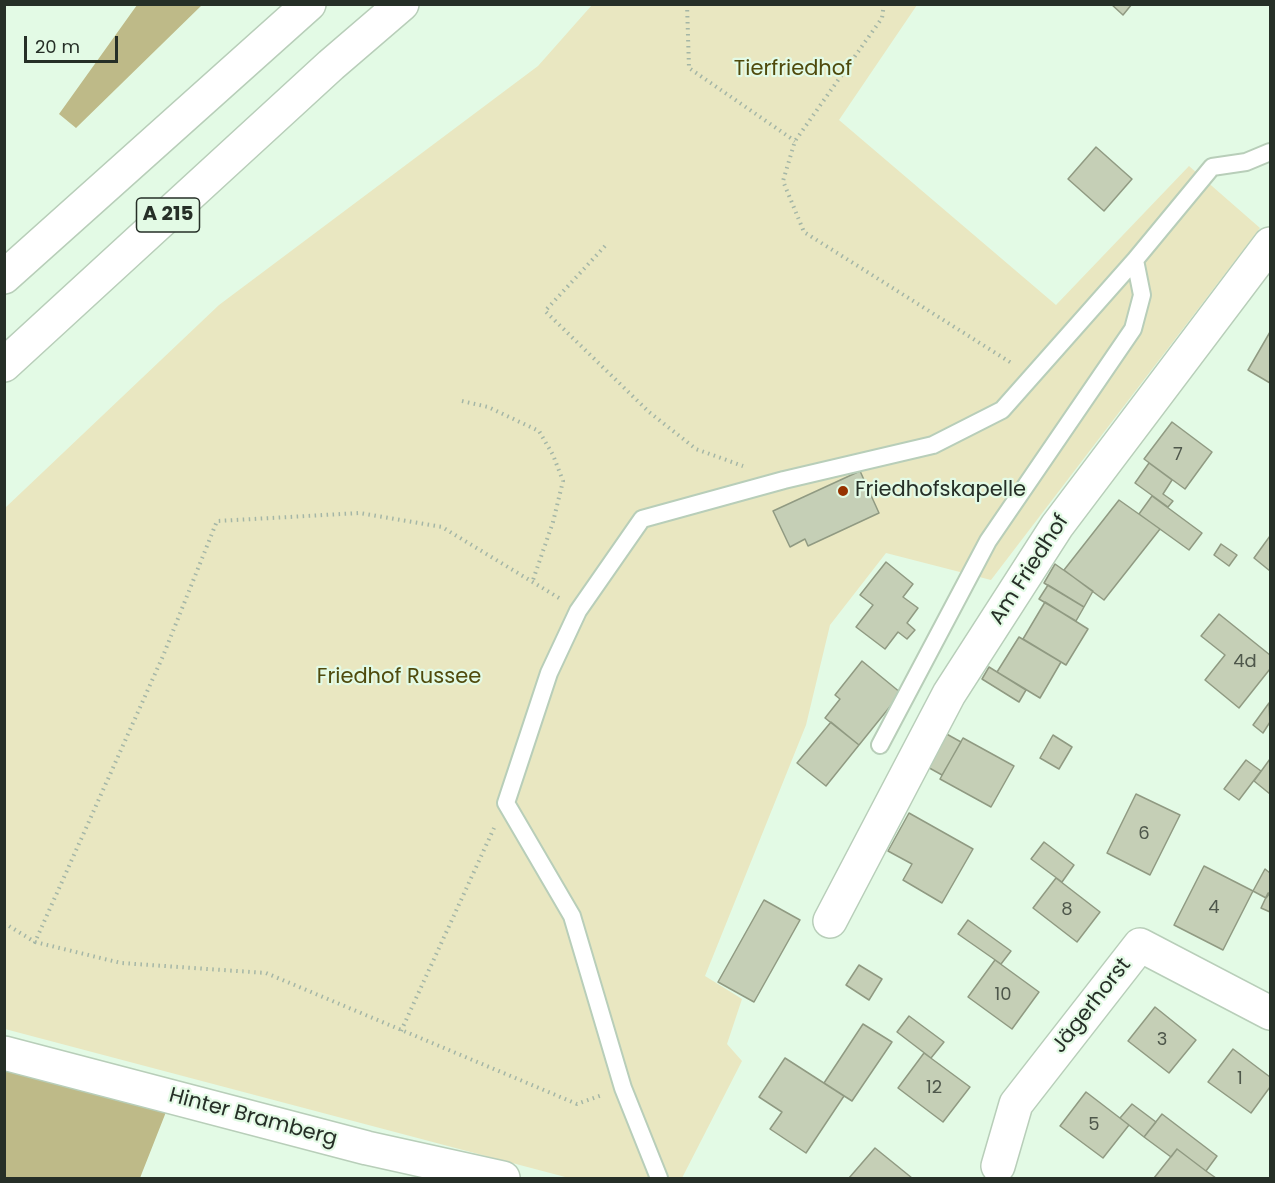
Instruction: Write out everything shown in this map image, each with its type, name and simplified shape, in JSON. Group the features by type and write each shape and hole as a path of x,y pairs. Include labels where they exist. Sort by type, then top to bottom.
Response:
{"main road":[{"name":"A 215","path":"4,365 331,65 402,4"},
{"path":"331,65 417,4"},
{"name":"A 215","path":"4,277 301,10"},
{"name":"Am Friedhof","path":"830,921 949,694 1051,536 1270,244"},
{"name":"Jägerhorst","path":"998,1166 1016,1104 1140,945 1270,1012"},
{"name":"Hinter Bramberg","path":"4,1053 367,1148 503,1179"}],"lane":[{"path":"659,1179 622,1088 572,916 506,803 549,673 578,611 642,519 784,480 933,446 1002,410 1135,260 1212,167 1246,162 1270,152"},
{"path":"880,745 988,541 1133,329 1142,295 1135,260"}],"path":[{"path":"687,4 689,68 795,141"},
{"path":"884,4 882,18 795,141 783,181 804,232 1032,376"},
{"path":"605,246 545,311 649,412 696,449 784,480"},
{"path":"462,401 488,408 539,431 553,455 563,482 553,522 533,580"},
{"path":"35,942 164,656 217,521 360,513 442,527 533,580 578,611"},
{"path":"401,1031 506,803"},
{"path":"4,923 35,942 121,963 266,974 577,1104 622,1088"}],"green space":[{"name":"Friedhof Russee","path":"592,5 917,5 839,120 1056,305 1189,166 1260,228 991,580 886,553 830,625 806,725 705,976 742,999 727,1044 742,1061 682,1178 569,1178 5,1029 5,508 219,305 538,66"}],"shaded area":[{"path":"137,5 202,5 76,128 59,114"},
{"path":"4,1069 166,1112 140,1178 5,1178"}],"building":[{"path":"1111,4 1132,4 1123,15"},
{"path":"1096,147 1132,179 1104,211 1068,179"},
{"path":"1270,332 1270,383 1248,370"},
{"path":"1172,422 1212,452 1185,489 1144,459"},
{"path":"1149,463 1172,480 1163,494 1173,501 1168,507 1135,483"},
{"name":"Friedhofskapelle","path":"860,471 879,513 808,546 805,539 790,547 773,511"},
{"path":"1152,496 1202,533 1189,550 1139,514"},
{"path":"1119,500 1160,529 1104,600 1064,570"},
{"path":"1270,536 1270,571 1254,558"},
{"path":"1221,544 1237,555 1229,566 1214,555"},
{"path":"886,562 913,584 903,597 918,608 907,623 915,630 907,639 898,632 885,649 856,627 873,605 860,595"},
{"path":"1055,564 1093,591 1084,607 1044,583"},
{"path":"1048,585 1084,607 1076,621 1039,599"},
{"path":"1045,602 1088,629 1066,665 1023,639"},
{"path":"1219,614 1270,655 1270,669 1239,708 1205,680 1225,655 1201,636"},
{"path":"1019,637 1061,662 1040,698 997,672"},
{"path":"862,661 901,693 859,745 825,718 840,699 835,695"},
{"path":"989,667 1026,690 1019,702 982,679"},
{"path":"1269,703 1270,722 1263,733 1253,725"},
{"path":"831,722 859,745 826,786 797,763"},
{"path":"943,732 961,742 942,775 924,765"},
{"path":"1053,735 1072,747 1059,769 1040,758"},
{"path":"963,738 1014,766 991,807 940,779"},
{"path":"1270,759 1270,794 1254,781"},
{"path":"1246,760 1261,771 1239,800 1224,789"},
{"path":"1136,794 1180,815 1150,875 1107,853"},
{"path":"909,813 973,849 942,903 903,880 912,864 888,851"},
{"path":"1044,842 1074,865 1062,882 1031,859"},
{"path":"1204,866 1253,891 1223,950 1174,925"},
{"path":"1265,869 1270,873 1270,893 1266,898 1253,891"},
{"path":"1056,878 1100,912 1077,942 1033,908"},
{"path":"1270,893 1270,912 1261,908"},
{"path":"764,900 800,920 754,1002 718,982"},
{"path":"968,920 1011,951 1001,964 958,934"},
{"path":"995,960 1039,992 1012,1029 968,997"},
{"path":"859,965 882,979 869,1000 846,985"},
{"path":"1155,1007 1196,1040 1169,1073 1128,1041"},
{"path":"909,1016 944,1042 931,1058 897,1032"},
{"path":"863,1024 892,1042 852,1101 824,1083"},
{"path":"1233,1049 1270,1077 1270,1087 1251,1113 1208,1082"},
{"path":"924,1053 970,1087 943,1122 898,1088"},
{"path":"785,1058 844,1096 806,1153 770,1129 782,1112 759,1097"},
{"path":"1086,1092 1129,1125 1103,1158 1060,1126"},
{"path":"1132,1104 1156,1122 1144,1137 1120,1118"},
{"path":"1162,1114 1217,1156 1206,1171 1177,1149 1171,1157 1144,1137"},
{"path":"875,1148 912,1178 849,1178"},
{"path":"1177,1149 1206,1171 1216,1178 1154,1178"}],"place":[{"name":"Friedhofskapelle","path":"843,491"}],"park label":[{"name":"Tierfriedhof","path":"793,70"}]}
